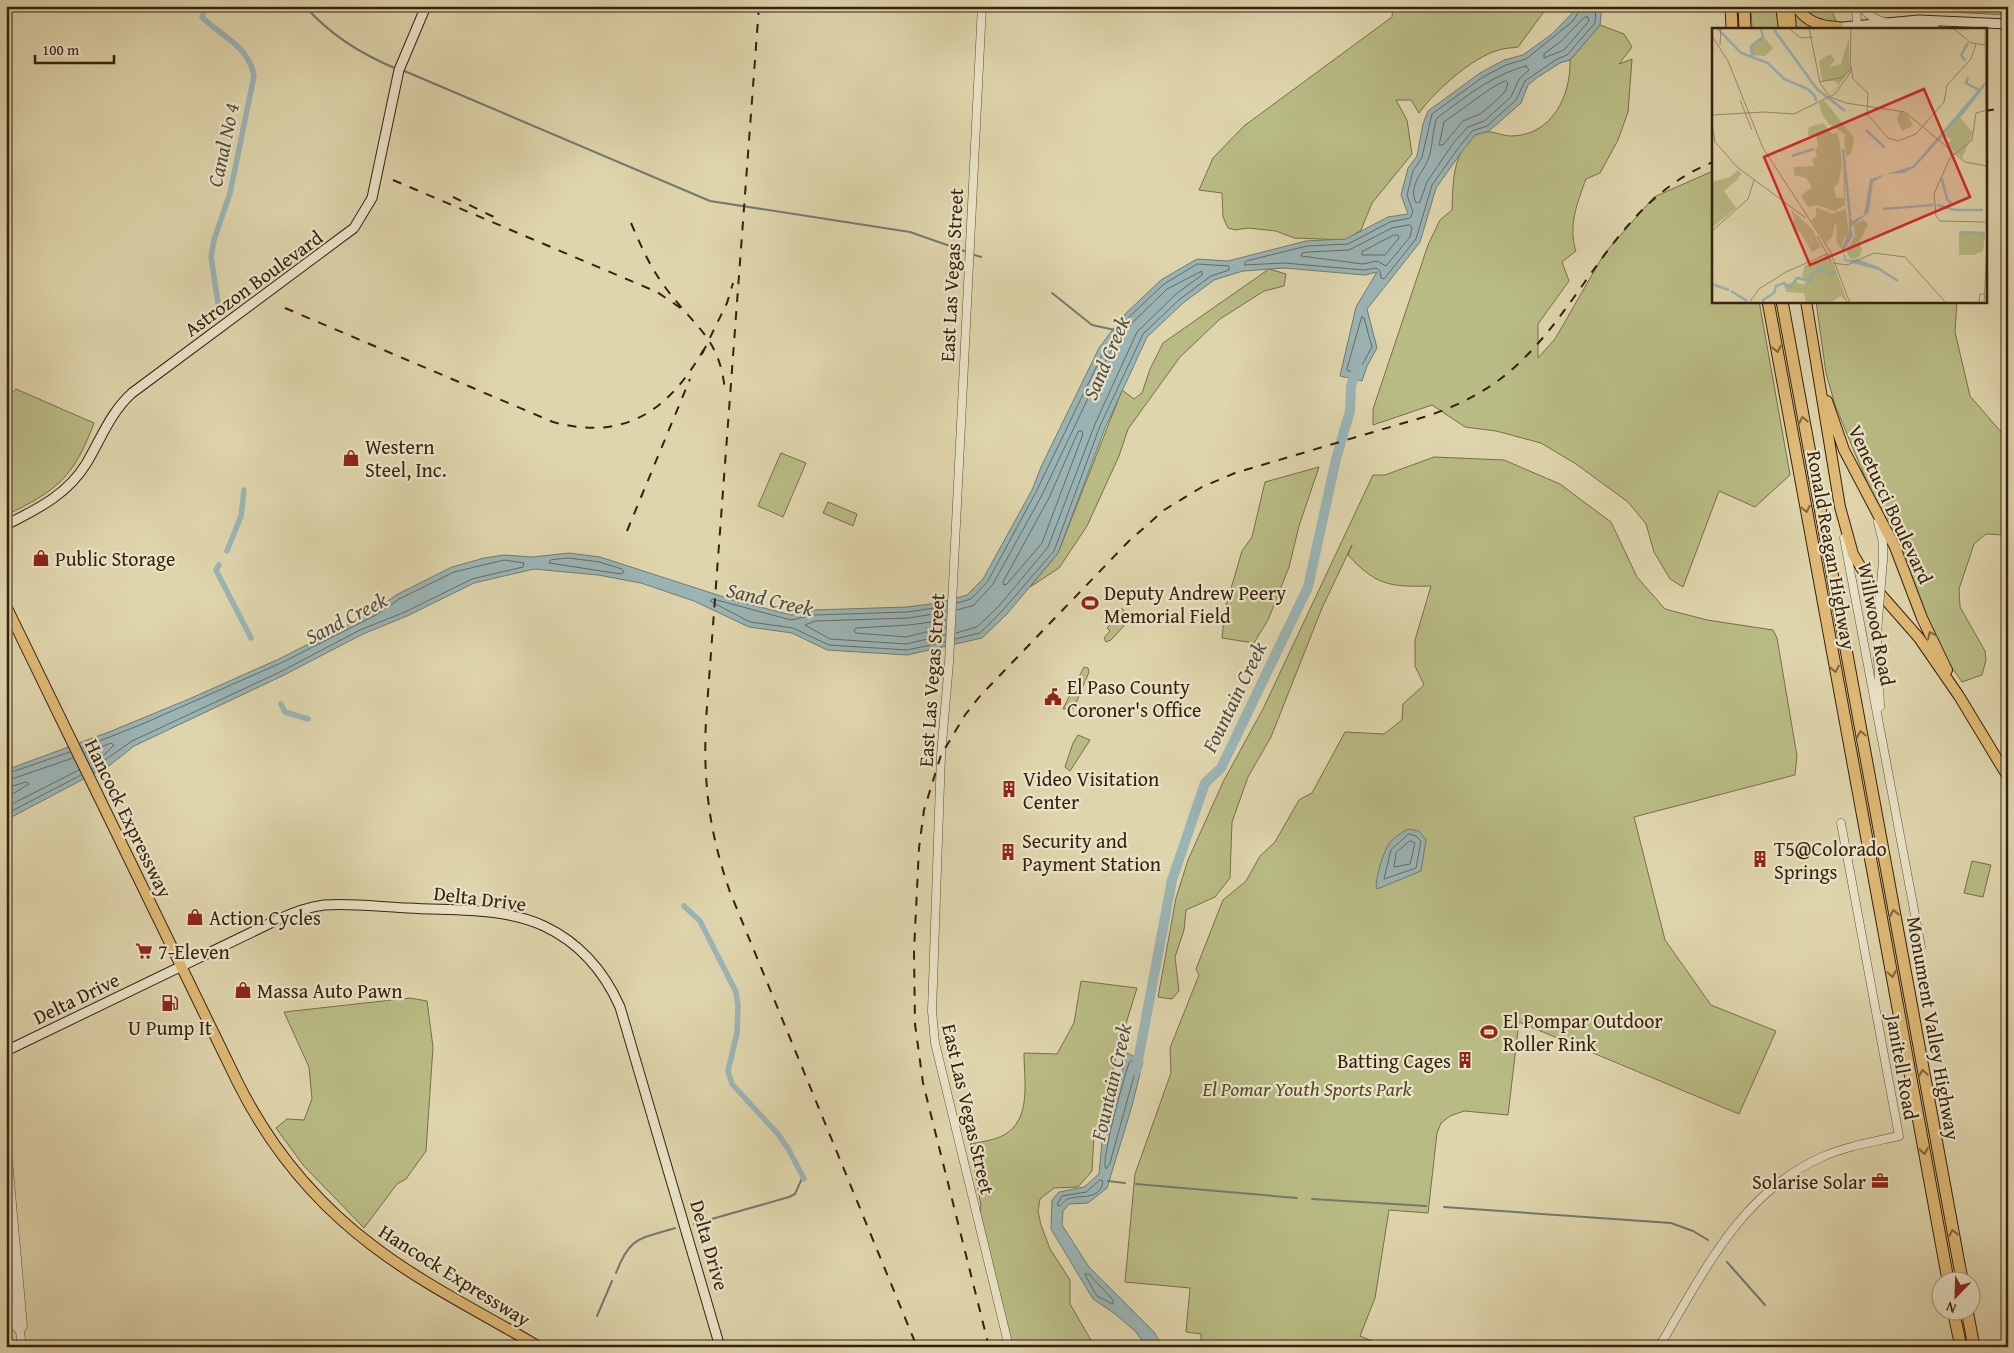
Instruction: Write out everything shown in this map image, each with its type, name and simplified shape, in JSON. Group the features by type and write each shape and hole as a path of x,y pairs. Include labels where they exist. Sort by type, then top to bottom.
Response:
{"highway":[{"path":"1731,6 1732,28"},
{"path":"1744,6 1745,28"},
{"name":"Ronald Reagan Highway","path":"1768,302 1861,806"},
{"name":"Ronald Reagan Highway","path":"1782,302 1870,782"},
{"name":"Monument Valley Highway","path":"1870,782 1960,1270"},
{"name":"Monument Valley Highway","path":"1861,806 1946,1270"},
{"path":"1956,1320 1960,1347"},
{"path":"1969,1320 1974,1347"}],"main road":[{"name":"Astrozon Boulevard","path":"6,524 43,506 70,484 86,464 109,420 132,393 354,228 365,211 375,187 396,82 403,60 426,6"},
{"path":"1781,6 1784,28"},
{"path":"1789,6 1790,28"},
{"path":"1796,6 1802,15 1811,21 1821,25 1838,27"},
{"path":"1831,28 1919,20 2008,24"},
{"path":"1910,28 1977,23"},
{"name":"Venetucci Boulevard","path":"1806,302 1821,381 1824,415 1840,507 1850,546 1860,568 1919,638 1958,696 2008,777"},
{"name":"Venetucci Boulevard","path":"1821,381 1844,450 1895,547 1922,618 1958,696"},
{"name":"Hancock Expressway","path":"6,606 250,1105 276,1146 317,1195 339,1217 387,1256 539,1347"},
{"name":"Delta Drive","path":"6,1051 293,913 330,905 505,915 543,926 570,942 595,963 606,979 620,1007 720,1347"}],"street":[{"name":"East Las Vegas Street","path":"982,6 949,663 941,755 932,1027 1009,1347"},
{"path":"1856,6 1857,25"},
{"path":"1862,6 1866,14 1874,20 1886,22"},
{"name":"Willwood Road","path":"1862,486 1881,532 1883,560 1877,632 1879,694 1884,746"},
{"name":"Willwood Road","path":"1840,507 1921,947"},
{"name":"Janitell Road","path":"1659,1347 1728,1234 1763,1196 1782,1180 1821,1157 1858,1145 1899,1136 1841,823"},
{"path":"6,1137 23,1326 20,1331"},
{"path":"6,1218 14,1315 16,1327 20,1331 22,1347"}],"green space":[{"path":"1393,6 1548,6 1518,47 1506,48 1488,54 1466,67 1434,95 1419,113 1411,100 1396,100 1407,120 1412,154 1372,203 1361,230 1346,240 1294,238 1276,231 1248,228 1235,230 1228,228 1223,217 1222,193 1199,190 1213,158 1244,126 1392,17"},
{"path":"1751,6 1838,6 1832,11 1837,24 1799,28 1752,28"},
{"path":"1927,6 2008,6 2008,15 1929,11"},
{"path":"1600,25 1624,34 1632,47 1619,64 1632,59 1628,112 1618,140 1600,173 1586,179 1573,224 1576,251 1562,262 1569,281 1538,324 1538,358 1555,339 1604,254 1654,197 1712,171 1712,302 1759,302 1790,475 1755,507 1719,491 1683,587 1670,579 1654,552 1646,524 1628,502 1576,464 1541,443 1496,431 1465,427 1432,405 1373,425 1373,409 1428,245 1440,220 1452,210 1455,170 1462,150 1467,142 1480,133 1489,132 1507,136 1526,134 1538,129 1548,121 1563,100 1567,87 1570,60"},
{"path":"1269,269 1286,274 1284,286 1264,291 1220,319 1180,357 1128,429 1119,456 1087,526 1059,568 1030,587 1058,553 1122,390 1134,399 1142,393 1150,369 1163,343"},
{"path":"1816,302 1957,302 1955,332 1970,396 2008,440 2008,527 2004,535 1986,534 1974,544 1959,589 1960,607 1985,651 1986,660 1982,675 1962,682 1933,641 1835,405 1826,373"},
{"path":"16,389 94,423 79,457 62,480 51,490 6,515 6,404 9,396"},
{"path":"781,453 806,463 783,517 758,506"},
{"name":"El Pomar Youth Sports Park","path":"1434,457 1504,460 1560,484 1611,522 1637,577 1665,609 1707,620 1773,630 1777,638 1797,756 1795,775 1634,817 1665,940 1711,1005 1776,1031 1739,1114 1519,1022 1508,1115 1464,1111 1450,1116 1441,1123 1437,1133 1428,1213 1389,1210 1375,1298 1360,1336 1387,1347 1201,1347 1201,1334 1186,1332 1190,1288 1125,1282 1135,1174 1171,1073 1170,1048 1199,975 1196,969 1223,900 1246,881 1260,856 1275,842 1299,800 1312,793 1345,732 1384,734 1402,720 1403,704 1424,685 1415,666 1415,640 1431,586 1395,585 1376,579 1348,555 1352,545 1322,608 1271,737 1248,777 1232,822 1230,878 1215,897 1186,910 1184,930 1175,957 1179,991 1172,999 1158,997 1176,898 1188,860 1224,780 1263,709 1373,475 1385,475"},
{"path":"1319,467 1299,526 1289,567 1268,620 1254,643 1222,638 1225,609 1242,551 1252,537 1265,482"},
{"path":"828,502 857,514 853,526 823,513"},
{"path":"1121,608 1132,617 1111,640 1106,642 1104,638 1110,631 1107,628 1117,617 1115,614"},
{"path":"1084,667 1088,668 1089,672 1074,708 1063,709"},
{"path":"1078,735 1090,740 1070,771 1065,767 1073,743"},
{"path":"1972,861 1991,865 1983,897 1964,893"},
{"path":"1081,981 1137,988 1113,1070 1119,1080 1110,1116 1094,1135 1092,1171 1078,1187 1054,1188 1040,1199 1038,1211 1050,1249 1070,1280 1070,1304 1095,1347 1011,1347 979,1228 981,1206 970,1144 992,1140 1004,1135 1013,1128 1023,1109 1025,1087 1024,1053 1057,1054 1074,1023"},
{"path":"410,998 427,1001 433,1047 426,1151 406,1179 397,1184 364,1228 303,1165 276,1128 287,1119 304,1120 312,1099 309,1067 284,1012"}],"water":[{"name":"Sand Creek","path":"1579,6 1602,6 1600,25 1570,60 1560,63 1538,77 1528,85 1521,103 1489,131 1475,135 1436,188 1420,242 1367,309 1377,348 1367,366 1362,381 1340,376 1356,307 1377,272 1365,275 1284,268 1243,271 1214,280 1183,303 1147,337 1105,428 1058,553 1007,614 982,638 907,655 827,650 792,633 749,627 694,601 641,583 598,575 534,569 474,583 407,616 363,634 282,676 134,746 110,765 6,820 6,770 109,732 189,699 279,659 376,610 396,595 452,567 484,558 504,555 533,557 569,553 600,557 733,600 791,615 813,610 907,607 938,603 967,595 983,579 1032,490 1041,467 1099,348 1123,316 1161,280 1197,259 1228,261 1306,241 1346,239 1388,217 1408,214 1401,195 1408,168 1417,156 1423,124 1428,111 1480,73 1504,60 1523,55 1552,34"},
{"path":"1408,829 1419,831 1426,840 1421,871 1377,889 1378,874 1387,847 1395,837"},
{"path":"1127,1053 1143,1061 1132,1106 1107,1188 1088,1203 1069,1204 1063,1211 1062,1225 1089,1267 1154,1332 1163,1347 1147,1347 1135,1331 1114,1313 1093,1299 1051,1229 1052,1200 1059,1192 1084,1187 1099,1174 1102,1142"}],"waterway":[{"name":"Canal No 4","path":"206,6 202,17 240,49 251,65 254,76 230,193 214,240 211,257 219,310"},
{"path":"305,6 325,26 347,43 397,69"},
{"path":"402,70 710,201 910,232 967,252"},
{"path":"971,254 981,257"},
{"name":"Sand Creek","path":"1052,293 1092,325 1115,330"},
{"name":"Fountain Creek","path":"1136,1071 1172,880 1205,783 1221,768 1308,587 1336,459 1350,411 1351,386 1358,367"},
{"name":"Canal No 4","path":"227,551 241,516 244,490"},
{"name":"Canal No 4","path":"219,565 216,570 251,638"},
{"name":"Canal No 4","path":"281,704 285,712 308,719"},
{"name":"Canal No 4","path":"684,906 700,921 736,992 738,1006 737,1033 728,1071 732,1084 778,1134 789,1150 804,1179"},
{"path":"694,1224 789,1197 795,1194 803,1176"},
{"path":"1108,1181 1125,1183"},
{"path":"1136,1184 1297,1198"},
{"path":"1312,1199 1426,1206"},
{"path":"1444,1207 1671,1223 1693,1231 1708,1240"},
{"path":"616,1273 626,1252 632,1245 645,1237 675,1228"},
{"path":"1727,1262 1765,1305"},
{"path":"597,1316 612,1281"}],"railway":[{"path":"759,6 706,720 705,743 709,807 717,849 730,892 917,1347"},
{"path":"1986,111 2008,107"},
{"path":"989,1347 923,1083 915,1024 914,951 919,848 924,810 941,755 965,715 980,696 1128,542 1164,510 1202,487 1235,473 1437,413 1485,390 1507,374 1542,339 1606,253 1652,201 1680,179 1712,163"},
{"path":"393,180 657,292 688,313"},
{"path":"453,197 498,219"},
{"path":"631,223 655,272 711,345 718,358 725,391"},
{"path":"702,354 727,303 733,283"},
{"path":"285,308 553,422 579,427 603,427 624,424 643,416 661,404 676,389 704,349"},
{"path":"627,531 690,379"}],"place":[{"name":"Western Steel, Inc.","path":"351,458"},
{"name":"Public Storage","path":"41,558"},
{"name":"Deputy Andrew Peery Memorial Field","path":"1090,603"},
{"name":"El Paso County Coroner's Office","path":"1053,697"},
{"name":"Video Visitation Center","path":"1009,789"},
{"name":"Security and Payment Station","path":"1008,852"},
{"name":"T5@Colorado Springs","path":"1760,859"},
{"name":"Action Cycles","path":"195,917"},
{"name":"7-Eleven","path":"144,951"},
{"name":"Massa Auto Pawn","path":"243,990"},
{"name":"U Pump It","path":"170,1003"},
{"name":"El Pompar Outdoor Roller Rink","path":"1489,1032"},
{"name":"Batting Cages","path":"1465,1060"},
{"name":"Solarise Solar","path":"1880,1181"}]}
